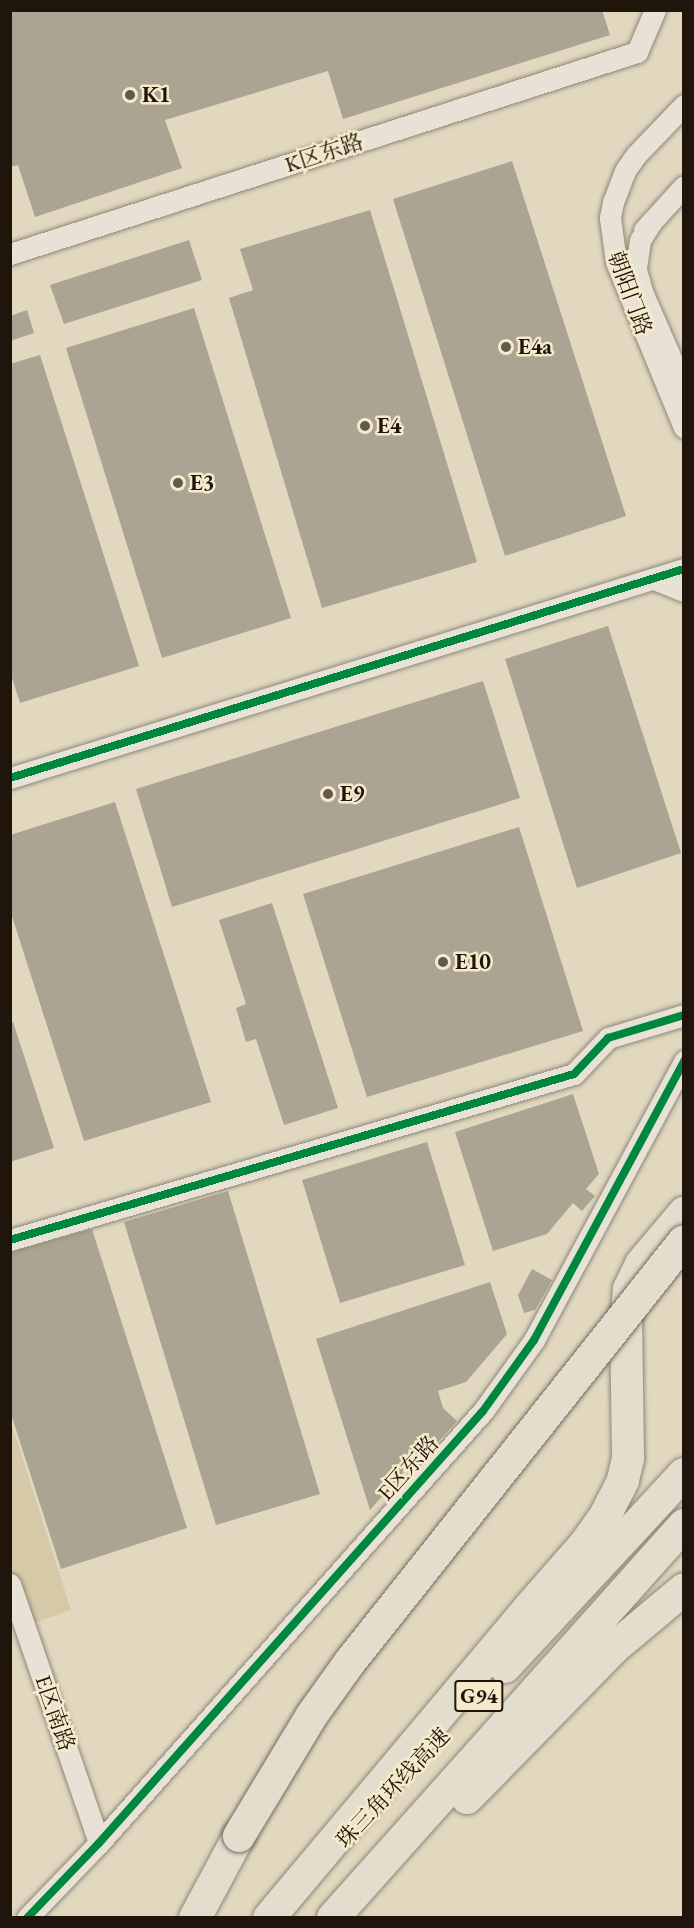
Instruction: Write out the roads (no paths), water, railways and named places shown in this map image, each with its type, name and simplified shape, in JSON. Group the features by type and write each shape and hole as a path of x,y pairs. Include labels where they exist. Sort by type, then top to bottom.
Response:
{"highway":[{"path":"269,1917 586,1543 606,1514 623,1480 628,1458 626,1323 629,1289 641,1264 684,1213"},
{"path":"195,1917 239,1836 306,1725 350,1662 684,1241"},
{"name":"珠三角环线高速","path":"274,1917 684,1474"},
{"name":"珠三角环线高速","path":"333,1917 684,1525"},
{"path":"352,1917 615,1647 684,1570"},
{"path":"615,1647 684,1589"}],"street":[{"name":"K区东路","path":"10,254 637,52 655,10"},
{"name":"朝阳门路","path":"684,105 636,155 625,171 613,202 610,218 616,262 684,428"},
{"path":"616,262 684,186"},
{"name":"朝阳门路","path":"652,221 637,251 636,270 643,294 684,388"},
{"path":"10,778 684,569"},
{"path":"654,579 684,591"},
{"path":"10,1240 574,1074 608,1038 684,1015"},
{"name":"E区东路","path":"27,1917 95,1847 483,1411 534,1340 684,1061"},
{"name":"E区南路","path":"10,1584 95,1847"},
{"path":"10,1624 95,1847"}],"place":[{"name":"K1","path":"130,95"},
{"name":"E4a","path":"506,347"},
{"name":"E4","path":"365,426"},
{"name":"E3","path":"178,483"},
{"name":"E9","path":"328,794"},
{"name":"E10","path":"443,962"}]}
